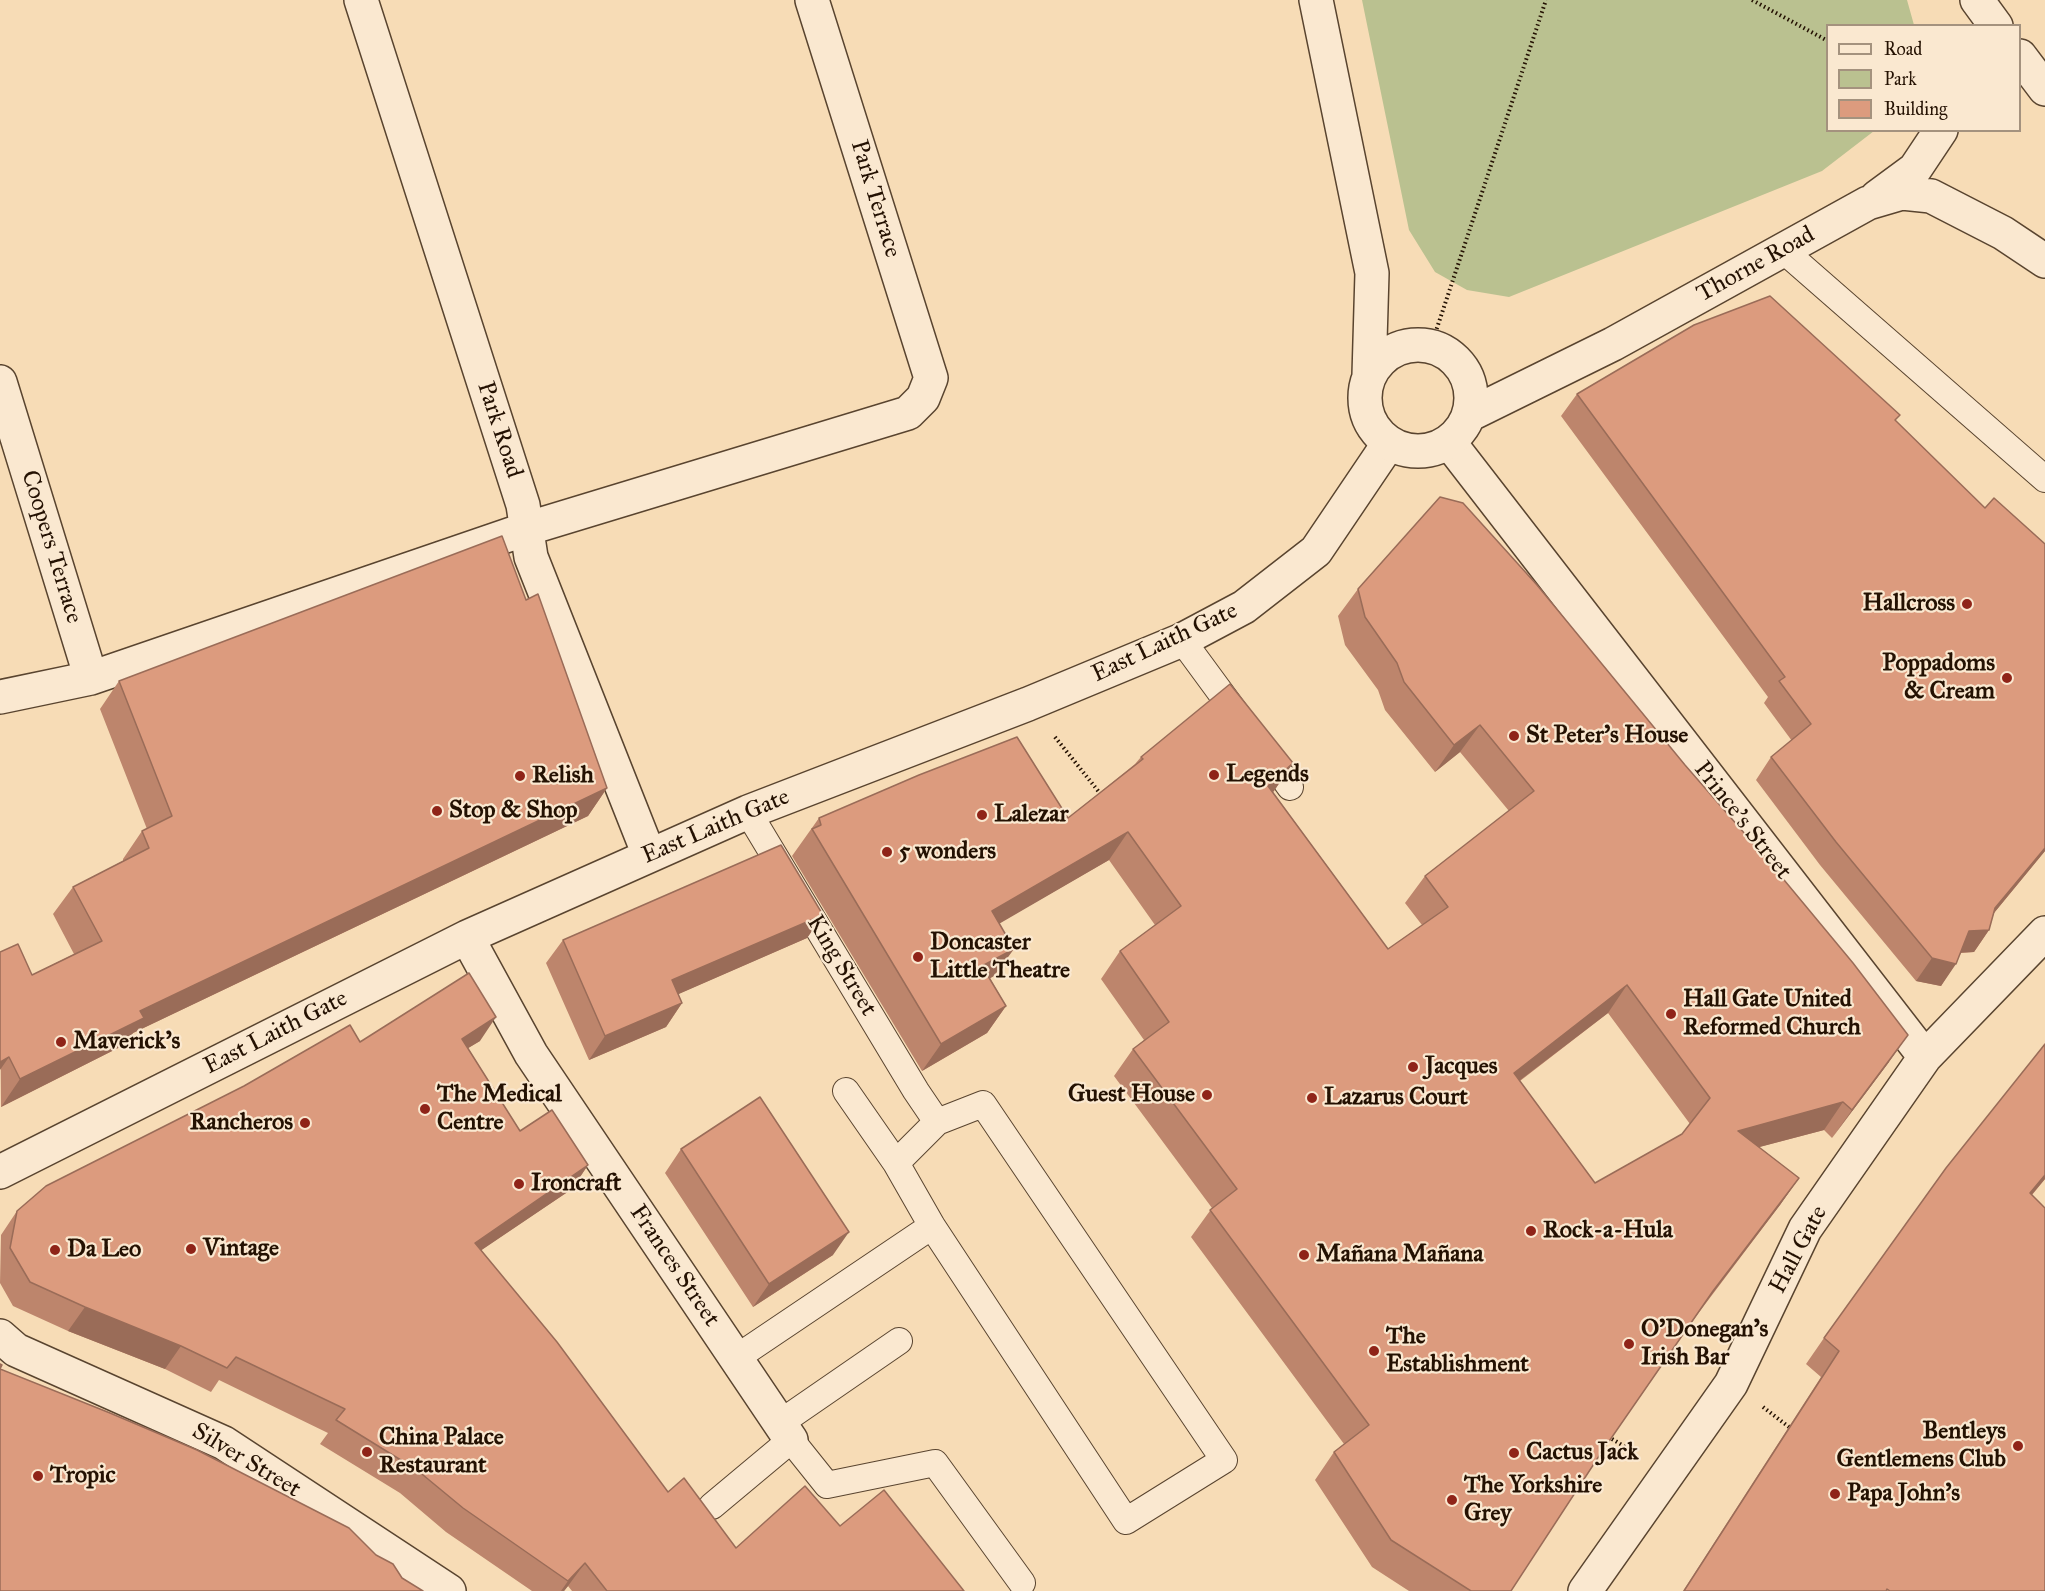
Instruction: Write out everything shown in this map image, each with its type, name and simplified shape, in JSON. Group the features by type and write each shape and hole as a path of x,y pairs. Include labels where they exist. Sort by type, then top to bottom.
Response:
{"street":[{"name":"Park Road","path":"361,0 523,504 531,557 649,855"},
{"name":"Park Terrace","path":"526,529 908,413 923,398 931,378 812,0"},
{"path":"1316,0 1372,273 1370,375 1365,393 1367,412 1373,428 1389,443 1399,449 1416,452 1434,450 1449,442 1461,430 1469,415 1472,398 1469,381 1460,366 1447,353 1431,346 1412,345 1395,350 1380,360 1370,375"},
{"path":"1965,0 1968,24"},
{"path":"1977,0 1995,24"},
{"path":"2021,59 2045,89"},
{"path":"1868,203 1915,169 1940,132"},
{"name":"Thorne Road","path":"1469,415 1613,344 1868,203 1902,193 1931,196 2003,233 2045,261"},
{"name":"Coopers Terrace","path":"0,382 91,678"},
{"name":"Prince's Street","path":"1449,442 1925,1057"},
{"name":"East Laith Gate","path":"0,1172 467,937 748,812 1028,704 1182,640 1244,608 1316,551 1389,443"},
{"path":"0,697 91,678 526,529"},
{"name":"Hall Gate","path":"1585,1591 1731,1384 1805,1229 1925,1057 2045,933"},
{"name":"Frances Street","path":"467,937 531,1054 785,1431"},
{"name":"Silver Street","path":"0,1336 16,1350 224,1443 449,1591"}],"lane":[{"path":"1783,250 2045,479"},
{"path":"1182,640 1290,787"},
{"name":"King Street","path":"748,812 937,1122"},
{"path":"846,1091 896,1163 932,1226 1126,1521 1224,1460 983,1104 937,1122 896,1163"},
{"path":"736,1358 932,1226"},
{"path":"712,1506 785,1431 899,1341"},
{"path":"785,1431 827,1485 935,1463 1022,1583"}],"path":[{"path":"1431,346 1546,0"},
{"path":"1752,0 1826,40"},
{"path":"1028,704 1106,800"}],"green space":[{"path":"1362,0 1907,0 1914,24 1826,24 1826,132 1873,132 1822,171 1509,297 1467,290 1435,272 1409,230"}],"building":[{"path":"1770,296 1900,415 1895,420 1985,508 1994,498 2045,544 2045,848 1995,908 1989,930 1969,931 1956,964 1932,958 1836,842 1771,757 1811,724 1779,681 1785,677 1577,394 1694,325"},
{"path":"1440,497 1463,503 1537,585 1685,765 1765,857 1853,963 1908,1035 1852,1110 1843,1102 1738,1131 1799,1178 1713,1291 1603,1450 1511,1591 1471,1591 1391,1540 1334,1452 1369,1425 1210,1210 1237,1189 1133,1049 1169,1022 1120,951 1181,906 1128,832 992,911 1014,949 982,966 1006,1006 941,1044 812,829 821,825 819,818 919,775 1017,737 1068,818 1143,759 1141,757 1230,684 1293,763 1268,786 1388,949 1448,907 1425,876 1534,791 1480,725 1454,745 1404,682 1397,663 1365,617 1358,589","holes":["1627,985 1710,1098 1682,1134 1595,1183 1514,1073"]},
{"path":"502,536 526,600 538,594 607,788 140,1011 144,1018 20,1079 9,1057 0,1062 0,952 18,944 32,975 102,941 73,887 149,848 142,831 172,816 119,681"},
{"path":"781,845 823,915 672,980 682,1003 605,1036 563,940"},
{"path":"469,973 496,1017 462,1039 520,1131 552,1110 588,1165 475,1243 557,1342 668,1492 684,1478 736,1548 805,1486 840,1526 884,1490 964,1591 607,1591 585,1563 568,1581 463,1508 417,1470 336,1420 345,1409 236,1357 227,1368 30,1282 10,1248 17,1211 46,1186 244,1086 350,1025 360,1042"},
{"path":"2045,1044 2045,1175 2030,1193 2045,1208 2045,1591 1890,1591 1887,1589 1886,1591 1684,1591 1839,1351 1824,1338 1946,1168"},
{"path":"760,1097 849,1232 769,1284 681,1149"},
{"path":"0,1369 197,1450 349,1528 376,1555 393,1564 402,1578 423,1591 0,1591"}],"place":[{"name":"Hallcross","path":"1967,604"},
{"name":"Poppadoms & Cream","path":"2007,678"},
{"name":"St Peter's House","path":"1514,736"},
{"name":"Legends","path":"1214,775"},
{"name":"Relish","path":"520,776"},
{"name":"Stop & Shop","path":"437,811"},
{"name":"Lalezar","path":"982,815"},
{"name":"5 wonders","path":"887,852"},
{"name":"Doncaster Little Theatre","path":"918,957"},
{"name":"Hall Gate United Reformed Church","path":"1671,1014"},
{"name":"Maverick's","path":"61,1042"},
{"name":"Jacques","path":"1413,1067"},
{"name":"Guest House","path":"1207,1095"},
{"name":"Lazarus Court","path":"1312,1098"},
{"name":"The Medical Centre","path":"425,1109"},
{"name":"Rancheros","path":"305,1123"},
{"name":"Ironcraft","path":"519,1184"},
{"name":"Rock-a-Hula","path":"1531,1231"},
{"name":"Vintage","path":"191,1249"},
{"name":"Da Leo","path":"55,1250"},
{"name":"Mañana Mañana","path":"1304,1255"},
{"name":"O'Donegan's Irish Bar","path":"1629,1344"},
{"name":"The Establishment","path":"1374,1351"},
{"name":"Bentleys Gentlemens Club","path":"2018,1446"},
{"name":"China Palace Restaurant","path":"367,1452"},
{"name":"Cactus Jack","path":"1514,1453"},
{"name":"Tropic","path":"38,1476"},
{"name":"Papa John's","path":"1835,1494"},
{"name":"The Yorkshire Grey","path":"1452,1500"}]}
